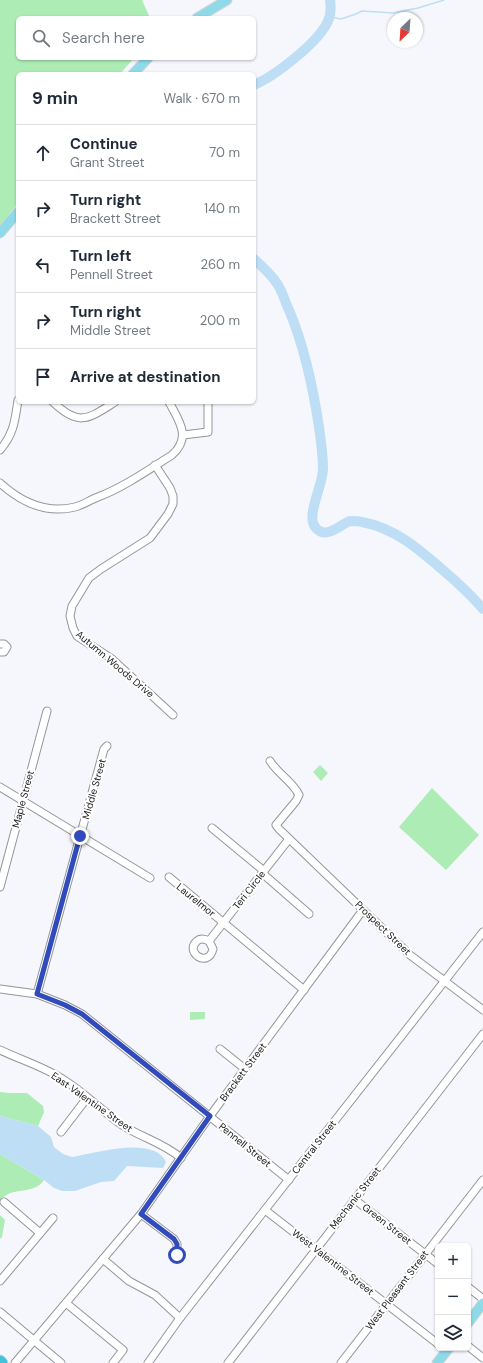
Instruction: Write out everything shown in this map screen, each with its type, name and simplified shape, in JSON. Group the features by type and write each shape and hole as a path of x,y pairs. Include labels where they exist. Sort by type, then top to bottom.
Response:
{"main road":[{"path":"200,16 227,0"},
{"path":"135,72 146,60"},
{"path":"0,233 16,214"},
{"path":"471,1320 483,1304"},
{"path":"437,1363 445,1351"}],"street":[{"path":"0,450 9,440 13,430 17,404"},
{"path":"56,404 68,414 81,418 95,415 112,404"},
{"path":"0,483 18,497 36,506 49,508 68,508 81,505 109,493 175,452 183,435 179,420 170,404"},
{"path":"183,435 208,432 208,404"},
{"name":"Autumn Woods Drive","path":"155,465 170,488 173,496 173,504 170,510 150,538 89,578 72,606 70,616 77,636 112,659 173,715"},
{"path":"0,644 4,644 7,647 4,652 0,652"},
{"name":"Maple Street","path":"0,887 47,710"},
{"name":"Middle Street","path":"37,994 104,750 107,746"},
{"name":"Prospect Street","path":"270,761 297,790 299,795 296,801 276,825 410,955 483,1010"},
{"path":"0,787 150,878"},
{"path":"212,828 309,914"},
{"name":"Teri Circle","path":"209,941 289,839"},
{"name":"Laurelmor","path":"169,877 304,990"},
{"name":"Brackett Street","path":"15,1363 141,1214 210,1116 363,910"},
{"name":"Central Street","path":"148,1363 180,1318 483,932"},
{"name":"Pennell Street","path":"0,989 37,994 65,1005 82,1014 289,1180"},
{"name":"Mechanic Street","path":"228,1363 483,1034"},
{"path":"220,1049 245,1069"},
{"name":"East Valentine Street","path":"0,1050 51,1072 64,1080 121,1124 137,1134 159,1143 181,1158"},
{"path":"61,1132 87,1098"},
{"name":"West Pleasant Street","path":"341,1363 483,1180"},
{"name":"Green Street","path":"354,1199 435,1262"},
{"path":"4,1202 40,1233"},
{"name":"West Valentine Street","path":"265,1210 435,1342"},
{"path":"141,1214 174,1239 177,1244 177,1255"},
{"path":"0,1281 53,1218"},
{"path":"103,1260 129,1281 155,1295 180,1318"},
{"path":"471,1289 483,1299"},
{"path":"66,1303 123,1350 113,1363"},
{"path":"0,1312 61,1363"},
{"path":"471,1348 483,1358"}],"green space":[{"path":"0,0 142,0 149,16 16,16 16,60 132,60 122,72 16,72 16,206 0,226"},
{"path":"320,765 328,773 321,781 313,772"},
{"path":"432,788 479,835 446,870 399,827"},
{"path":"190,1012 205,1012 205,1019 190,1020"},
{"path":"0,1092 27,1093 43,1106 44,1112 38,1126 0,1116"},
{"path":"0,1154 44,1180 35,1188 10,1193 0,1200"},
{"path":"0,1215 5,1220 2,1237 0,1239"}],"water":[{"path":"0,1116 38,1126 51,1137 54,1147 63,1154 72,1157 109,1150 137,1147 149,1149 159,1154 166,1162 163,1168 127,1166 114,1181 101,1182 75,1191 62,1191 54,1188 44,1180 0,1154"}],"waterway":[{"path":"256,84 263,81 296,58 316,39 329,19 330,0"},
{"path":"330,17 341,19 362,11 393,13 418,8 444,0"},
{"path":"256,261 276,281 281,291 300,339 311,382 319,427 323,464 322,476 312,515 315,527 319,531 328,532 350,521 355,521 385,529 426,555 483,609"}],"route":[{"path":"80,836 37,994 74,1009 82,1014 210,1116 141,1214 174,1239 177,1244 177,1255"}]}
